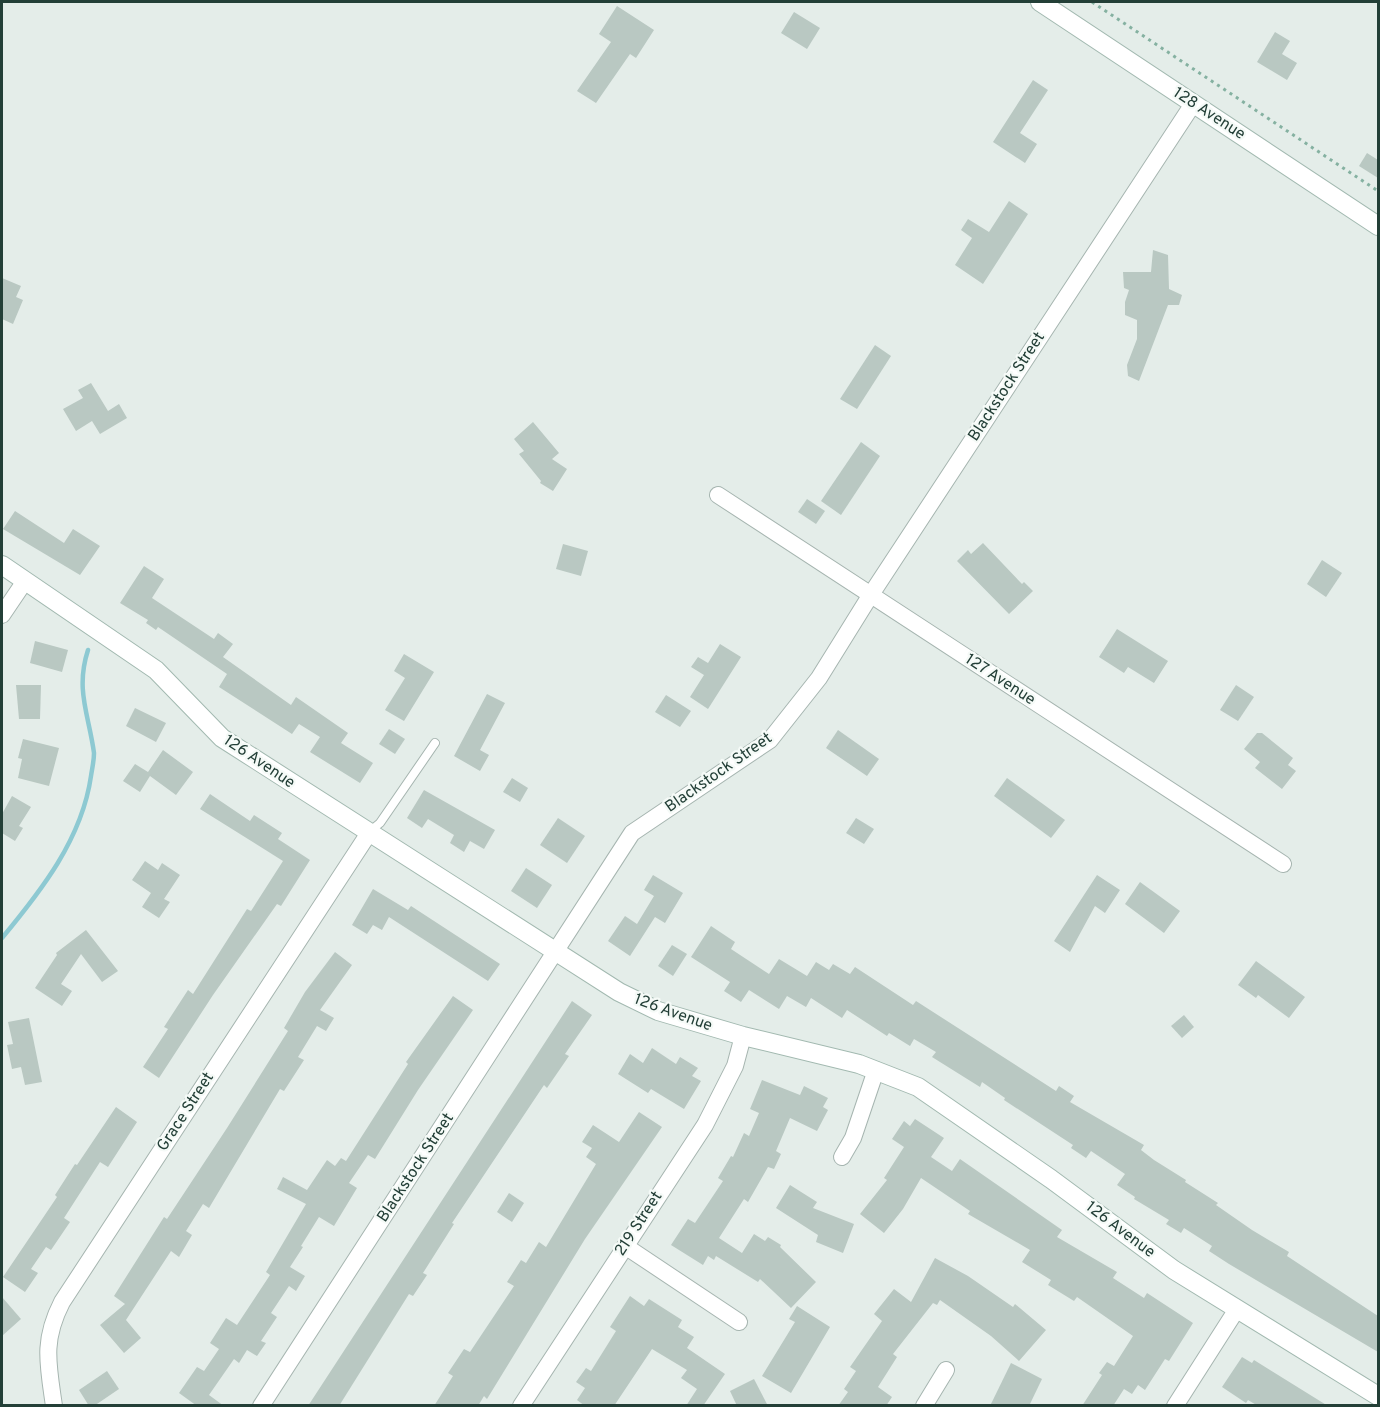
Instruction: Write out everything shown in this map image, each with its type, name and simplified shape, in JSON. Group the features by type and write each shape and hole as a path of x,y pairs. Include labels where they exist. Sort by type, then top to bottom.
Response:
{"street":[{"name":"128 Avenue","path":"1040,2 1378,226"},
{"name":"Blackstock Street","path":"261,1406 632,833 770,740 819,678 870,596 1193,105"},
{"name":"127 Avenue","path":"718,495 1283,864"},
{"name":"126 Avenue","path":"2,565 156,670 222,738 619,992 658,1011 743,1036 876,1070 918,1087 1051,1179 1137,1245 1378,1396"},
{"path":"2,615 25,581"},
{"name":"Grace Street","path":"54,1406 46,1354 48,1336 62,1302 369,833"},
{"name":"219 Street","path":"527,1403 717,1104 735,1066 743,1036"},
{"path":"842,1157 853,1138 876,1070"},
{"path":"625,1246 739,1322"},
{"path":"1175,1406 1237,1309"},
{"path":"924,1406 946,1370"}],"lane":[{"path":"369,833 380,823 435,743"}],"path":[{"path":"1092,2 1378,191"}],"building":[{"path":"617,6 654,30 636,58 630,54 596,103 577,91 611,42 599,34"},
{"path":"794,12 820,28 807,49 781,33"},
{"path":"1275,32 1290,41 1282,54 1297,63 1287,80 1257,62"},
{"path":"1033,80 1048,90 1020,133 1037,144 1025,163 993,142"},
{"path":"1367,153 1378,160 1378,178 1359,166"},
{"path":"1009,201 1028,214 983,284 955,265 972,238 961,230 968,219 989,232"},
{"path":"1153,250 1168,255 1169,289 1182,295 1179,305 1168,305 1139,381 1128,376 1127,365 1137,339 1137,320 1125,315 1125,302 1129,290 1124,288 1123,272 1151,272"},
{"path":"2,278 21,286 16,297 23,300 13,324 2,319"},
{"path":"875,345 891,356 857,409 840,399"},
{"path":"91,383 108,411 119,404 127,418 100,434 92,421 76,431 63,409 83,398 78,390"},
{"path":"533,422 559,453 552,459 567,469 553,491 540,483 541,481 519,454 524,451 514,439"},
{"path":"861,442 880,456 841,515 821,501"},
{"path":"807,499 825,511 816,524 798,512"},
{"path":"15,511 64,543 73,529 100,546 80,575 3,529"},
{"path":"983,543 1022,584 1024,582 1033,591 1009,614 957,561 968,550 971,554"},
{"path":"563,544 588,551 581,576 556,569"},
{"path":"1322,560 1342,573 1326,597 1307,584"},
{"path":"144,566 164,579 152,598 214,639 218,633 233,644 223,657 291,705 296,697 348,733 341,743 373,763 360,783 310,752 320,737 299,724 292,734 219,687 227,674 158,627 156,630 146,623 148,620 120,603"},
{"path":"1117,629 1168,661 1154,683 1128,667 1124,673 1099,657"},
{"path":"35,641 68,650 62,672 30,663"},
{"path":"720,644 741,657 708,709 690,697 704,675 691,667 698,657 708,663"},
{"path":"404,654 434,672 404,721 385,710 405,678 394,671"},
{"path":"16,685 41,685 40,719 19,719"},
{"path":"1236,685 1254,697 1238,721 1220,710"},
{"path":"487,694 505,703 480,750 489,755 480,771 454,756"},
{"path":"666,695 691,711 680,727 655,712"},
{"path":"135,708 166,723 156,742 126,726"},
{"path":"389,729 405,739 395,754 379,744"},
{"path":"838,730 879,759 867,776 826,748"},
{"path":"1257,733 1262,733 1293,758 1288,765 1296,771 1282,789 1255,768 1260,762 1244,749"},
{"path":"23,739 59,748 49,786 18,778 22,759 18,758"},
{"path":"163,750 193,772 176,795 150,776 140,792 123,781 135,764 148,772"},
{"path":"512,778 528,788 520,802 503,792"},
{"path":"1007,778 1065,820 1051,838 994,796"},
{"path":"424,790 495,830 484,849 470,841 464,852 450,843 454,835 428,819 422,828 407,818"},
{"path":"210,794 250,821 254,815 282,833 278,839 310,860 281,906 277,904 213,995 159,1078 143,1067 168,1029 164,1027 188,990 193,994 247,909 251,911 283,861 200,809"},
{"path":"12,796 31,807 19,826 23,828 15,841 2,833 2,814"},
{"path":"558,818 585,836 567,863 540,845"},
{"path":"856,818 874,829 864,844 846,833"},
{"path":"145,861 158,870 162,863 180,875 164,899 170,902 159,918 142,907 151,893 132,880"},
{"path":"526,868 552,885 537,908 511,891"},
{"path":"653,875 683,893 665,923 655,917 630,956 608,941 625,916 637,924 654,896 644,890"},
{"path":"1097,875 1120,890 1105,913 1095,906 1070,952 1054,941"},
{"path":"1140,882 1180,911 1164,933 1125,904"},
{"path":"373,889 408,910 411,906 500,964 488,981 389,917 382,930 373,925 367,934 352,925"},
{"path":"711,926 735,942 731,949 769,974 779,959 807,976 816,962 829,970 833,964 850,974 855,967 913,1005 916,1001 1056,1091 1059,1086 1074,1096 1070,1102 1144,1145 1141,1150 1154,1160 1186,1180 1185,1182 1218,1203 1216,1205 1252,1230 1289,1252 1287,1256 1378,1316 1378,1352 1229,1264 1209,1251 1212,1246 1184,1228 1181,1233 1166,1224 1169,1220 1134,1199 1135,1197 1117,1185 1125,1174 1091,1151 1086,1158 1071,1148 1073,1145 1004,1100 1005,1098 982,1082 980,1087 932,1057 936,1052 914,1039 910,1046 889,1033 887,1036 847,1010 842,1018 811,998 806,1007 787,996 779,1009 749,990 741,1002 724,991 730,982 691,957"},
{"path":"86,930 118,971 102,982 81,954 61,984 72,991 62,1006 35,988 57,955 56,953"},
{"path":"672,945 687,954 673,976 658,966"},
{"path":"335,952 352,965 320,1010 334,1018 326,1031 317,1026 298,1057 304,1060 284,1091 280,1089 209,1208 203,1204 186,1231 192,1235 179,1257 171,1251 126,1320 141,1338 124,1353 100,1325 125,1304 114,1296 164,1217 167,1219 227,1128 288,1031 284,1028 305,992"},
{"path":"1256,961 1305,997 1289,1018 1258,995 1256,998 1238,985"},
{"path":"453,996 473,1010 418,1090 375,1159 368,1155 349,1183 357,1188 334,1226 319,1217 290,1267 305,1276 296,1291 289,1286 271,1313 277,1317 261,1341 266,1343 257,1356 247,1350 239,1363 234,1359 209,1395 224,1406 197,1406 179,1393 197,1367 204,1371 219,1349 210,1343 226,1318 237,1325 270,1275 266,1272 306,1204 277,1189 283,1177 307,1190 327,1160 335,1166 341,1158 346,1161 408,1064 406,1062"},
{"path":"572,1001 592,1015 565,1054 569,1056 547,1088 544,1085 452,1223 454,1224 423,1273 427,1275 413,1296 409,1294 339,1406 308,1406"},
{"path":"1184,1015 1194,1027 1182,1038 1171,1026"},
{"path":"29,1018 42,1082 25,1085 21,1067 12,1069 7,1045 13,1044 8,1022"},
{"path":"652,1048 676,1064 680,1057 698,1068 692,1076 701,1081 684,1109 651,1089 648,1093 618,1074 630,1054 643,1063"},
{"path":"762,1080 800,1095 804,1086 828,1098 823,1107 828,1110 817,1131 790,1118 776,1151 781,1154 774,1169 768,1167 748,1202 744,1199 719,1238 742,1253 754,1234 765,1241 768,1237 781,1245 780,1247 816,1282 791,1308 760,1279 758,1282 716,1256 714,1260 708,1256 703,1265 671,1245 688,1219 695,1223 723,1181 718,1178 731,1156 733,1157 744,1133 749,1136 759,1113 750,1109"},
{"path":"116,1107 137,1122 108,1167 100,1162 64,1218 70,1222 51,1250 46,1247 31,1269 38,1273 25,1292 3,1277 57,1197 55,1195 75,1164 77,1165"},
{"path":"639,1112 662,1127 585,1239 487,1399 484,1396 478,1406 434,1406 453,1376 448,1373 464,1349 470,1352 514,1286 507,1282 521,1260 526,1263 539,1242 546,1247 596,1164 586,1157 592,1148 582,1142 593,1125 619,1142"},
{"path":"915,1119 944,1138 931,1157 952,1171 960,1159 1062,1230 1057,1237 1117,1272 1113,1278 1144,1298 1147,1293 1193,1323 1169,1361 1165,1359 1145,1390 1138,1385 1132,1394 1124,1389 1113,1406 1082,1406 1102,1375 1099,1373 1107,1362 1114,1366 1133,1336 1077,1297 1074,1301 1048,1285 1051,1280 1022,1262 1030,1250 968,1214 970,1211 921,1178 903,1209 884,1233 860,1214 887,1180 884,1178 904,1147 892,1139 904,1121 910,1126"},
{"path":"790,1185 817,1202 813,1208 854,1224 843,1253 816,1242 818,1235 776,1208"},
{"path":"509,1193 524,1203 512,1222 497,1212"},
{"path":"935,1258 968,1276 1013,1307 1015,1304 1046,1330 1019,1361 991,1336 940,1300 937,1305 933,1303 893,1354 897,1357 878,1387 892,1397 886,1406 838,1406 848,1392 844,1389 856,1371 850,1367 882,1321 874,1314 894,1289 911,1302"},
{"path":"630,1296 644,1306 649,1299 682,1320 678,1327 694,1337 687,1348 725,1374 703,1406 686,1406 697,1389 681,1378 687,1370 652,1349 614,1406 585,1406 577,1400 585,1388 576,1382 586,1368 591,1371 616,1331 610,1327"},
{"path":"2,1297 21,1319 2,1336"},
{"path":"797,1306 830,1327 791,1393 762,1376 795,1322 789,1319"},
{"path":"1242,1357 1252,1363 1254,1360 1328,1406 1258,1406 1248,1400 1246,1403 1222,1387"},
{"path":"1011,1363 1042,1379 1029,1406 990,1406"},
{"path":"107,1371 119,1389 94,1406 89,1406 79,1390"},
{"path":"754,1379 768,1406 737,1406 730,1391"}],"waterway":[{"path":"2,938 58,863 79,821 86,799 94,753 83,690 84,664 88,650"}]}
